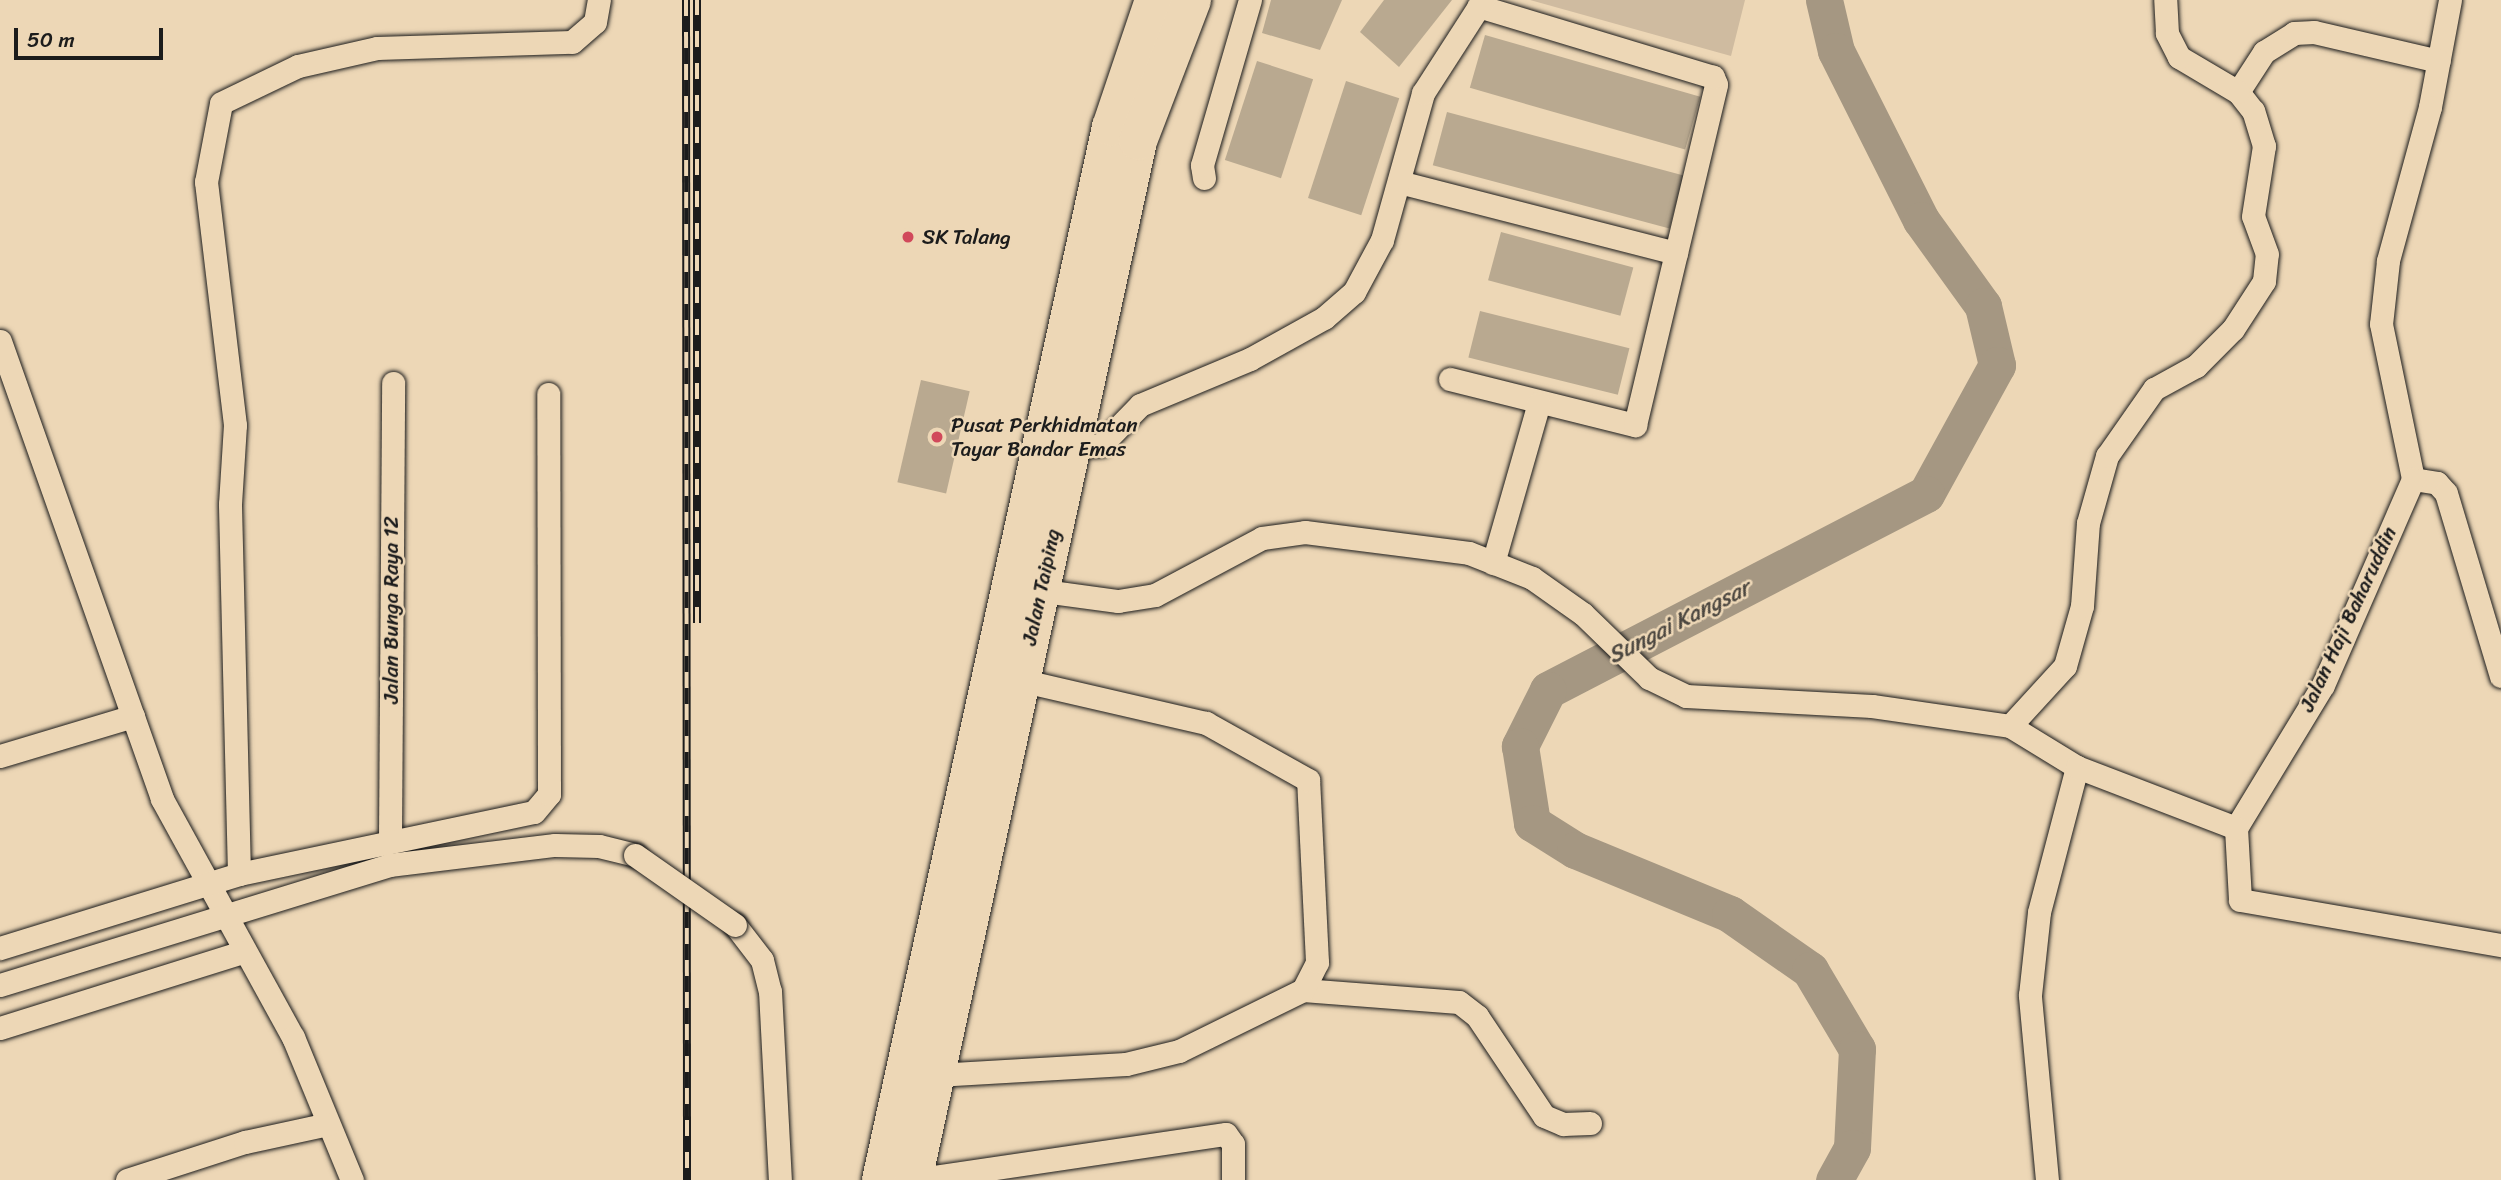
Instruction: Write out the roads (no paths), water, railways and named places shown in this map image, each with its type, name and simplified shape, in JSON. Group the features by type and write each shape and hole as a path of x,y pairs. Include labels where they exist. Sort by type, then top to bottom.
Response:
{"highway":[{"name":"Jalan Taiping","path":"893,1177 1024,588 1111,127 1154,0"},
{"name":"Jalan Taiping","path":"893,1177 936,1075 1020,680 1024,588 1072,447 1138,141 1192,0"}],"street":[{"path":"239,874 230,504 235,425 206,182 221,103 298,66 377,48 572,42 595,22 599,0"},
{"path":"1204,178 1202,165 1250,0"},
{"path":"2010,726 2065,666 2082,606 2088,523 2107,456 2154,389 2196,366 2233,330 2264,281 2267,254 2253,216 2264,146 2253,111 2238,92 2179,57 2167,33 2165,0"},
{"path":"2451,0 2439,61 2388,261 2382,324 2423,481 2458,525 2501,676"},
{"path":"1072,447 1101,445 1140,405 1168,388 1250,359 1324,318 1354,292 1382,240 1423,93 1481,3 1713,77 1676,253 1635,425 1450,379"},
{"path":"2238,92 2264,52 2294,33 2314,32 2439,61"},
{"path":"1399,181 1676,253"},
{"path":"0,341 162,799 242,952 293,1037 352,1180"},
{"name":"Jalan Bunga Raya 12","path":"390,838 393,383"},
{"path":"0,948 239,874 390,838 534,811 549,794 548,394"},
{"path":"1493,563 1539,403"},
{"name":"Jalan Haji Baharuddin","path":"2236,828 2322,685 2423,481"},
{"path":"1024,588 1118,601 1155,595 1262,538 1305,532 1469,553 1532,578 1583,614 1649,678 1686,696 1872,706 2010,726 2077,767 2236,828 2240,900 2501,945"},
{"path":"1020,680 1206,723 1308,780 1317,962 1303,990"},
{"path":"0,756 133,716"},
{"path":"2047,1180 2030,995 2039,912 2077,767"},
{"path":"0,985 389,865 555,845 599,846 635,855 735,925 762,960 771,991 780,1179"},
{"path":"0,1028 242,952"},
{"path":"936,1075 1126,1064 1190,1046 1303,990 1459,1002 1477,1016 1544,1116 1590,1124"},
{"path":"127,1180 244,1142 328,1124"},
{"path":"893,1177 1226,1134 1233,1144 1233,1180"}],"waterway":[{"name":"Sungai Kangsar","path":"1824,0 1836,51 1921,220 1983,306 1997,365 1926,494 1548,690 1520,746 1532,823 1575,850 1730,914 1810,970 1857,1049 1852,1148 1834,1180"}],"railway":[{"path":"686,0 687,1180"},
{"path":"697,0 697,623"}],"place":[{"name":"SK Talang","path":"908,237"},
{"name":"Pusat Perkhidmatan Tayar Bandar Emas","path":"937,437"}]}
